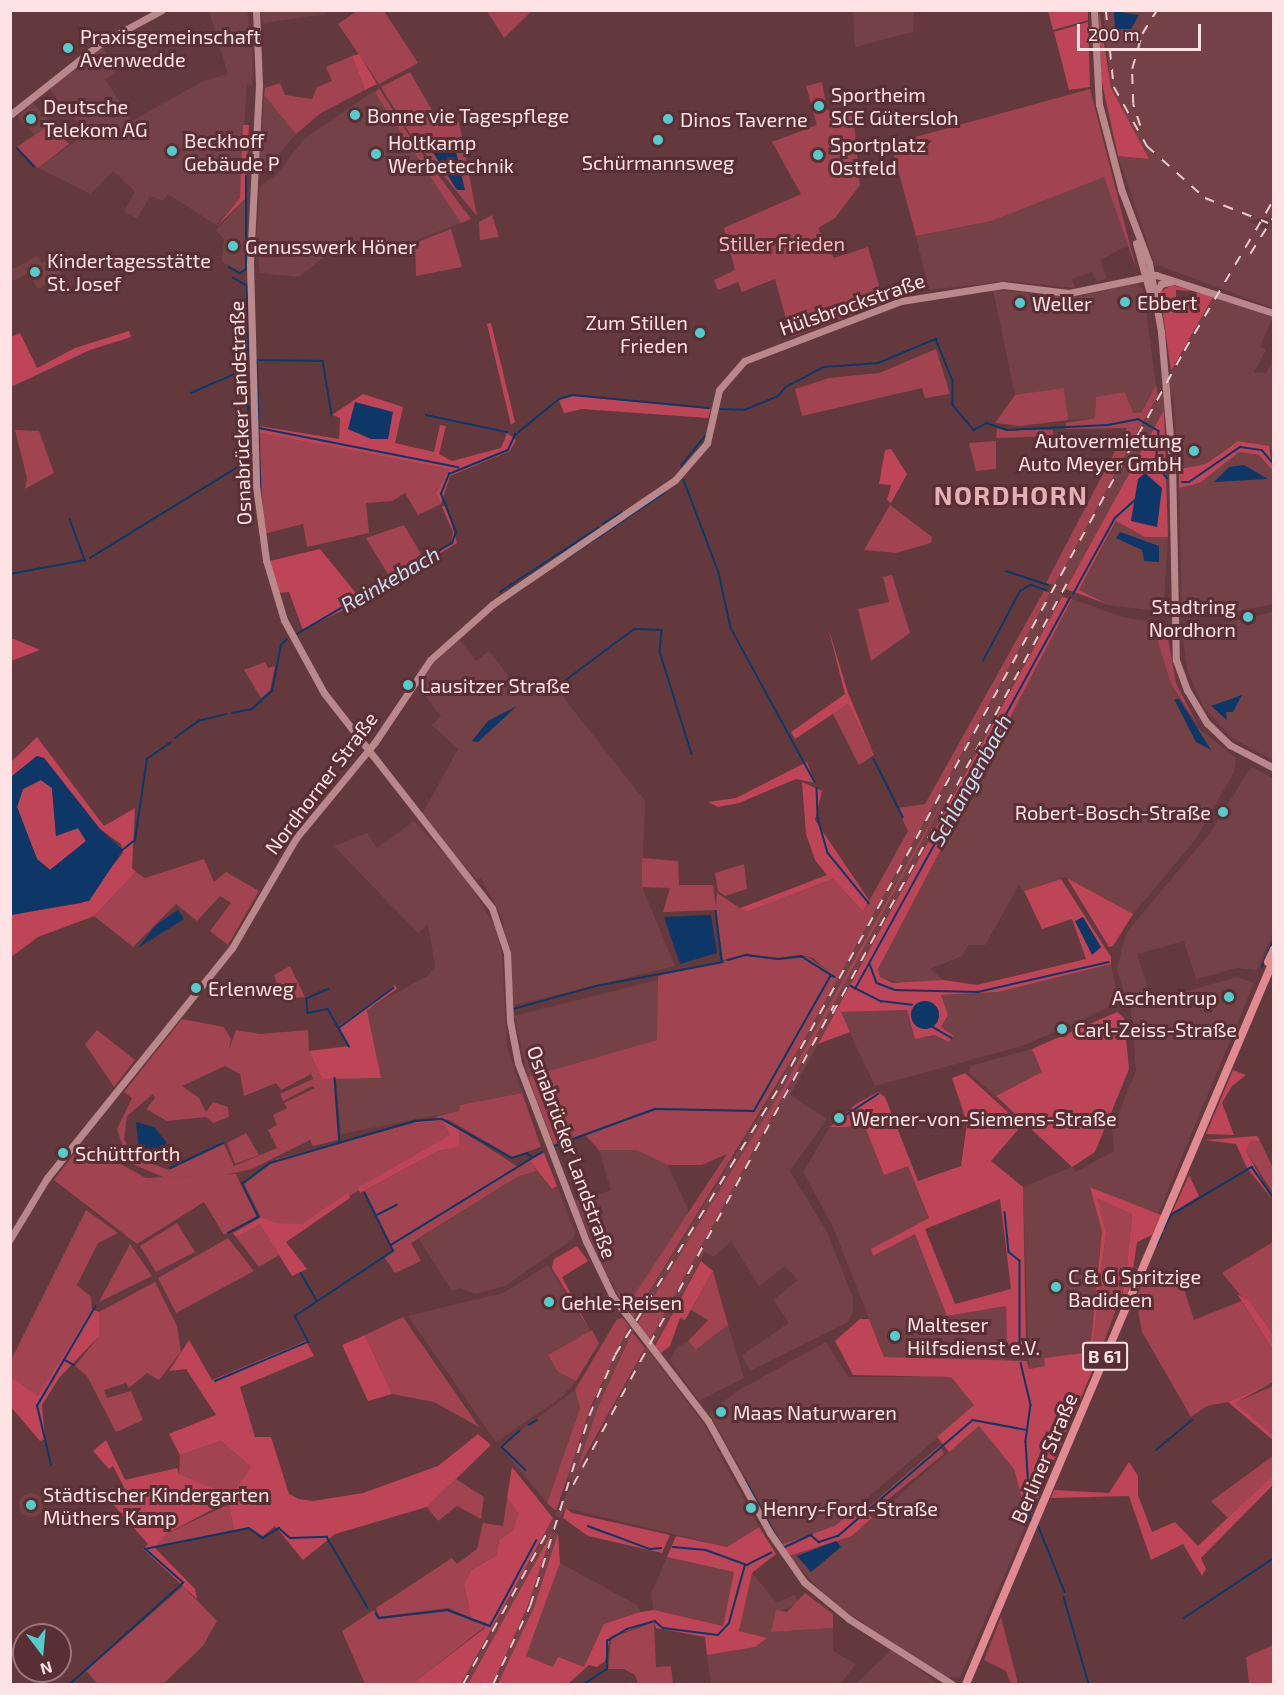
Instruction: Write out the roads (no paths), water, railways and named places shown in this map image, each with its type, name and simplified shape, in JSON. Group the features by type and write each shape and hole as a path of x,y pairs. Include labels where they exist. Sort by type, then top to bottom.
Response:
{"main road":[{"name":"Berliner Straße","path":"1223,1078 1274,949"},
{"name":"Berliner Straße","path":"966,1684 1274,959"}],"street":[{"path":"10,116 99,41 155,10"},
{"path":"38,92 101,43 162,10"},
{"name":"Osnabrücker Landstraße","path":"251,10 258,34"},
{"name":"Osnabrücker Landstraße","path":"256,10 258,34 251,251 258,515 274,594 308,668 369,749 404,801 479,886 499,923 507,953 510,1021 518,1063 584,1237 613,1297 708,1420 795,1571 826,1603 952,1684"},
{"path":"1094,10 1099,104 1121,189 1155,293 1162,345 1172,460 1176,660 1207,723 1230,745 1274,768"},
{"path":"1148,275 1162,345"},
{"name":"Hülsbrockstraße","path":"728,376 744,362 774,348 924,295 1003,285 1069,293 1148,275 1184,281 1274,313"},
{"path":"1155,293 1166,281 1184,281"},
{"name":"Nordhorner Straße","path":"10,1239 47,1178 232,948 288,849 369,749 409,688 457,633 675,480 707,443 719,390 728,376"},
{"name":"Osnabrücker Landstraße","path":"923,1665 944,1684"}],"water":[{"path":"1114,11 1139,15 1131,29 1115,29"},
{"path":"436,139 454,143 465,190 457,190 432,151"},
{"path":"355,402 393,412 388,439 371,439 348,429"},
{"path":"1244,465 1268,479 1214,482 1229,467"},
{"path":"1145,473 1162,488 1157,527 1131,521 1138,479"},
{"path":"1120,532 1159,546 1159,562 1144,561 1142,550 1116,538"},
{"path":"1242,695 1233,712 1226,712 1227,720 1211,706"},
{"path":"1174,699 1179,699 1211,750 1196,742"},
{"path":"517,706 478,742 472,741 488,721"},
{"path":"37,756 44,758 100,829 123,850 89,901 11,915 11,777","holes":["41,780 52,788 56,836 78,828 86,841 50,870 37,859 17,807 23,789"]},
{"path":"178,910 184,919 138,948 156,925"},
{"path":"711,915 717,953 680,964 664,917"},
{"path":"1083,917 1101,947 1092,955 1075,921"},
{"path":"925,1001 935,1005 939,1015 935,1025 925,1029 915,1025 911,1015 915,1005"},
{"path":"136,1122 154,1127 166,1142 166,1148 152,1155 139,1152"},
{"path":"836,1541 841,1547 811,1572 797,1556"}],"waterway":[{"path":"17,148 34,166"},
{"path":"229,267 240,273 246,269 246,176"},
{"path":"191,393 248,368 247,286 233,278"},
{"name":"Reinkebach","path":"720,409 744,410 777,397 786,387 824,367 878,363 936,339 953,381 953,405 974,430 987,423 1007,430 1108,425 1138,419 1159,431 1156,464 1167,478"},
{"path":"260,487 257,360 323,361 332,415"},
{"path":"248,374 251,495"},
{"name":"Reinkebach","path":"297,634 452,543 456,532 441,494 449,474 508,450 515,435 559,399 573,395 708,408"},
{"path":"426,415 507,432"},
{"path":"259,428 458,467"},
{"path":"681,466 705,436"},
{"name":"Schlangenbach","path":"1182,482 1189,482 1240,447 1262,450 1274,464"},
{"path":"90,558 249,460"},
{"path":"684,480 719,573 731,628 815,782"},
{"path":"567,558 664,493"},
{"name":"Schlangenbach","path":"1073,594 1115,518 1137,498"},
{"path":"603,524 622,512"},
{"path":"70,519 85,560"},
{"path":"500,592 598,528"},
{"path":"10,574 85,560"},
{"path":"1006,571 1048,585"},
{"path":"983,661 1020,591 1031,585 1046,590"},
{"name":"Schlangenbach","path":"855,989 1070,598"},
{"path":"559,685 634,629 662,630 660,652 692,754"},
{"name":"Reinkebach","path":"232,713 252,709 272,691 281,645 287,639"},
{"name":"Reinkebach","path":"175,738 198,721 226,714"},
{"name":"Reinkebach","path":"121,851 135,840 147,759 171,742"},
{"path":"874,759 903,817"},
{"path":"817,788 818,818 828,853 869,903"},
{"path":"716,911 722,961"},
{"path":"1262,967 1274,939"},
{"name":"Schlangenbach","path":"728,960 746,955 778,959 801,956 831,975"},
{"name":"Schlangenbach","path":"513,1009 596,986 723,962"},
{"name":"Schlangenbach","path":"870,964 877,983 895,990 978,992 1109,962"},
{"name":"Schlangenbach","path":"554,1146 655,1109 754,1111 831,975 835,977"},
{"name":"Schlangenbach","path":"851,986 881,1001 912,1005"},
{"path":"340,1027 393,988"},
{"path":"329,989 307,999 308,1013 328,1009 349,1046"},
{"name":"Schlangenbach","path":"931,1026 952,1038"},
{"path":"335,1078 340,1143"},
{"path":"837,1121 878,1094"},
{"path":"228,1233 258,1217 242,1184 270,1163 415,1121 442,1119 512,1158 527,1153 532,1157"},
{"path":"170,1168 223,1143"},
{"path":"391,1245 542,1152"},
{"path":"1164,1229 1171,1215 1252,1167 1274,1198"},
{"path":"215,1381 308,1342 295,1316 393,1251 365,1194"},
{"path":"377,1215 397,1205"},
{"path":"1005,1212 1009,1252 1020,1261 1020,1352"},
{"path":"1157,1246 1162,1234"},
{"path":"301,1273 317,1301"},
{"path":"51,1465 37,1406 95,1307"},
{"path":"65,1360 74,1365"},
{"path":"1021,1363 1031,1405 1026,1442 1031,1522"},
{"path":"529,1425 537,1420"},
{"path":"785,1547 811,1535 819,1542 838,1536 973,1420 1027,1430"},
{"path":"1156,1450 1192,1420"},
{"path":"520,1431 502,1447 526,1470"},
{"path":"746,1481 775,1534"},
{"path":"588,1526 650,1549 661,1548"},
{"path":"1039,1527 1065,1592"},
{"path":"145,1549 249,1528 263,1538 279,1528 290,1538 327,1537 368,1608"},
{"path":"376,1613 379,1618 448,1610 490,1626 536,1541"},
{"path":"673,1547 706,1550 747,1565 771,1553"},
{"path":"70,1684 183,1583 145,1549"},
{"path":"1184,1618 1274,1558"},
{"path":"584,1684 607,1669 607,1641 627,1629 655,1621 663,1628 718,1635 729,1623 745,1565"},
{"path":"1064,1597 1089,1684"}],"railway":[{"path":"1106,10 1114,87 1147,146 1205,198 1268,223"},
{"path":"1140,126 1133,104 1132,69 1142,34 1157,10"},
{"path":"493,1684 530,1606 589,1416 615,1355 781,1084 1184,351 1274,199"},
{"path":"1250,254 1274,216"},
{"path":"832,1014 1069,579"},
{"path":"573,1485 834,1005"},
{"path":"463,1684 550,1527"}],"place":[{"name":"Praxisgemeinschaft Avenwedde","path":"68,48"},
{"name":"Sportheim SCE Gütersloh","path":"819,106"},
{"name":"Bonne vie Tagespflege","path":"355,115"},
{"name":"Deutsche Telekom AG","path":"31,119"},
{"name":"Dinos Taverne","path":"668,119"},
{"name":"Schürmannsweg","path":"658,140"},
{"name":"Beckhoff Gebäude P","path":"172,151"},
{"name":"Holtkamp Werbetechnik","path":"376,154"},
{"name":"Sportplatz Ostfeld","path":"818,155"},
{"name":"Genusswerk Höner","path":"233,246"},
{"name":"Kindertagesstätte St. Josef","path":"35,272"},
{"name":"Ebbert","path":"1125,302"},
{"name":"Weller","path":"1020,303"},
{"name":"Zum Stillen Frieden","path":"700,333"},
{"name":"Autovermietung Auto Meyer GmbH","path":"1194,451"},
{"name":"Stadtring Nordhorn","path":"1248,617"},
{"name":"Lausitzer Straße","path":"408,685"},
{"name":"Robert-Bosch-Straße","path":"1223,812"},
{"name":"Erlenweg","path":"196,988"},
{"name":"Aschentrup","path":"1229,997"},
{"name":"Carl-Zeiss-Straße","path":"1062,1029"},
{"name":"Werner-von-Siemens-Straße","path":"839,1118"},
{"name":"Schüttforth","path":"63,1153"},
{"name":"C & G Spritzige Badideen","path":"1056,1287"},
{"name":"Gehle-Reisen","path":"549,1302"},
{"name":"Malteser Hilfsdienst e.V.","path":"895,1336"},
{"name":"Maas Naturwaren","path":"721,1412"},
{"name":"Städtischer Kindergarten Müthers Kamp","path":"31,1505"},
{"name":"Henry-Ford-Straße","path":"751,1508"}],"district":[{"name":"NORDHORN","path":"1011,495"}],"park label":[{"name":"Stiller Frieden","path":"782,243"}]}
